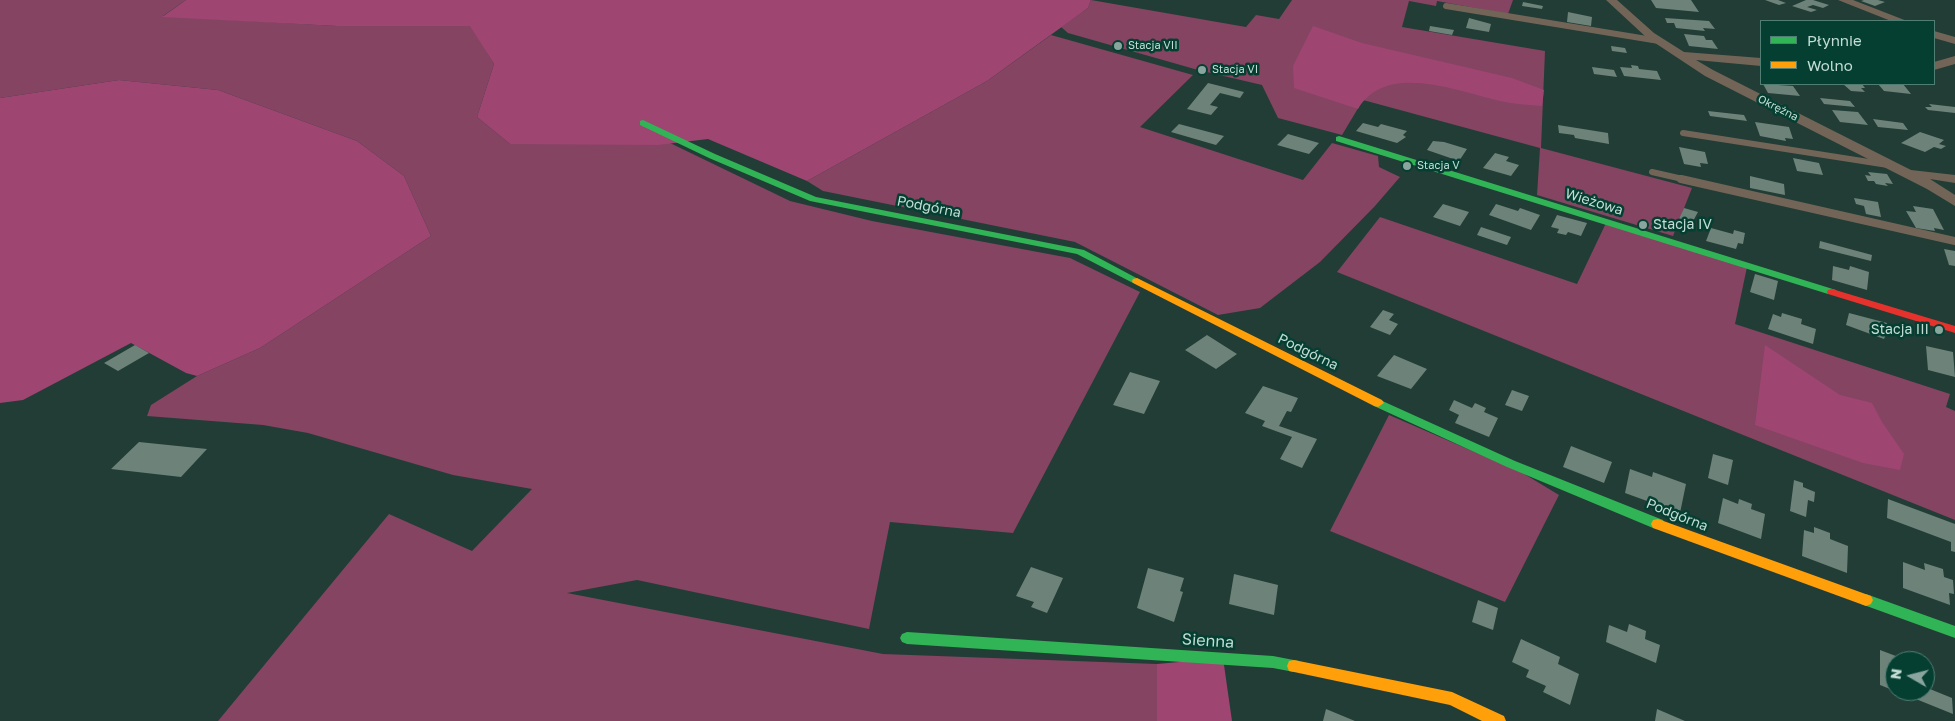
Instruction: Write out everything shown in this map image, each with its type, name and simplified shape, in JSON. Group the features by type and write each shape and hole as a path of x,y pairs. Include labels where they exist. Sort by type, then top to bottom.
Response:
{"street":[{"name":"Okrężna","path":"1611,0 1659,42 1709,73 1897,169 1955,202"},
{"path":"1843,0 1898,20"},
{"path":"1935,34 1955,42"},
{"path":"1680,54 1760,62"},
{"path":"1935,66 1955,60"},
{"name":"Podgórna","path":"643,123 712,156 813,199 1080,252 1358,394 1511,464 1694,539 1955,632"},
{"name":"Wieżowa","path":"1339,138 1955,330"},
{"path":"1897,169 1955,179"},
{"name":"Sienna","path":"908,638 1104,649 1273,662 1452,699 1498,721"}],"lane":[{"path":"1446,6 1659,42"},
{"path":"1683,133 1897,169"},
{"path":"1652,172 1955,242"}],"shaded area":[{"path":"0,0 186,0 163,16 337,26 471,26 494,64 477,117 510,144 670,143 790,201 872,221 1070,258 1140,292 1013,533 890,522 869,629 637,580 567,593 883,654 1157,664 1157,721 218,721 389,514 472,551 532,489 453,475 308,433 263,425 147,416 151,405 197,376 260,348 431,236 404,176 357,141 218,90 119,80 0,98"},
{"path":"186,0 1091,0 1088,8 987,81 807,181 708,139 658,145 510,144 477,117 494,64 470,26 337,26 162,17"},
{"path":"1091,0 1246,27 1256,15 1279,19 1292,0 1513,0 1508,14 1437,1 1436,6 1409,1 1402,27 1545,51 1541,148 1692,188 1673,236 1537,195 1540,148 1363,100 1342,135 1278,118 1262,85 1198,70 1068,33 1061,27 1088,8"},
{"path":"1313,26 1362,43 1512,78 1544,90 1542,106 1505,102 1444,87 1405,83 1387,86 1371,95 1358,109 1294,88 1293,66"},
{"path":"1051,35 1193,75 1140,127 1303,180 1332,143 1378,156 1379,167 1400,177 1375,206 1320,262 1260,308 1218,315 1075,242 823,191 807,181 987,81"},
{"path":"119,80 218,90 357,141 404,176 431,236 260,348 197,376 186,373 131,343 23,400 0,403 0,98"},
{"path":"1380,217 1577,284 1606,223 1747,267 1735,324 1950,394 1946,407 1955,411 1955,520 1337,272"},
{"path":"1765,345 1840,395 1872,403 1882,422 1904,454 1900,470 1863,463 1755,425"},
{"path":"1389,415 1521,472 1559,495 1505,602 1330,531"},
{"path":"1223,658 1232,721 1157,721 1157,664"}],"building":[{"path":"1651,0 1691,0 1699,12 1656,8"},
{"path":"1765,0 1778,0 1786,3 1779,5"},
{"path":"1806,0 1829,5 1823,8 1813,5 1807,7 1817,10 1811,12 1792,6"},
{"path":"1861,1 1885,2 1875,6"},
{"path":"1523,2 1543,6 1542,9 1522,6"},
{"path":"1568,12 1592,17 1591,26 1567,22"},
{"path":"1469,18 1491,24 1489,32 1466,28"},
{"path":"1665,18 1709,21 1715,29 1703,28 1705,31 1676,28 1674,23 1667,23"},
{"path":"1430,26 1454,30 1452,35 1429,31"},
{"path":"1684,34 1704,36 1706,40 1712,40 1718,49 1689,46"},
{"path":"1611,46 1625,48 1627,53 1612,51"},
{"path":"1631,65 1638,66 1639,69 1657,71 1661,80 1624,76 1620,67 1632,68"},
{"path":"1592,67 1614,70 1617,77 1594,74"},
{"path":"1208,83 1244,92 1240,98 1220,93 1210,105 1218,107 1211,115 1187,109"},
{"path":"1764,85 1793,86 1800,96 1768,93"},
{"path":"1844,85 1863,85 1865,88 1861,88 1865,92 1851,91"},
{"path":"1879,85 1904,85 1911,94 1884,91"},
{"path":"1820,98 1850,101 1855,107 1824,104"},
{"path":"1929,104 1955,107 1955,113 1928,110 1925,107 1932,107"},
{"path":"1832,110 1858,112 1868,125 1840,122"},
{"path":"1708,111 1744,115 1747,121 1710,116"},
{"path":"1873,119 1903,123 1908,130 1878,127"},
{"path":"1755,122 1789,127 1793,139 1785,138 1786,141 1760,136"},
{"path":"1363,123 1378,127 1381,124 1407,131 1403,135 1406,137 1397,143 1356,131"},
{"path":"1179,124 1224,136 1216,145 1171,132"},
{"path":"1558,125 1608,133 1609,144 1559,133"},
{"path":"1920,132 1944,140 1939,144 1946,146 1941,149 1934,147 1925,152 1901,143"},
{"path":"1288,134 1319,143 1309,154 1277,145"},
{"path":"1433,141 1444,142 1467,149 1459,161 1427,150"},
{"path":"1679,147 1705,152 1708,164 1700,163 1701,167 1684,164"},
{"path":"1495,153 1509,157 1506,161 1519,165 1511,176 1483,168"},
{"path":"1793,158 1819,163 1823,175 1797,171"},
{"path":"1868,172 1887,174 1893,184 1885,183 1888,186 1868,181 1865,175 1871,176"},
{"path":"1750,176 1784,184 1785,195 1750,188"},
{"path":"1854,198 1878,202 1881,217 1866,214 1864,206 1856,204"},
{"path":"1443,204 1469,212 1460,226 1433,217"},
{"path":"1496,204 1518,211 1520,208 1540,215 1531,230 1489,215"},
{"path":"1913,206 1933,209 1944,230 1934,228 1935,231 1916,228 1906,211 1916,212"},
{"path":"1684,208 1698,212 1692,223 1679,219"},
{"path":"1557,215 1587,223 1581,236 1568,232 1566,235 1557,233 1559,229 1551,227"},
{"path":"1481,227 1511,237 1507,245 1477,235"},
{"path":"1711,228 1733,234 1734,230 1745,233 1743,244 1738,243 1736,249 1706,241"},
{"path":"1820,241 1872,255 1871,261 1819,248"},
{"path":"1944,249 1955,251 1955,266 1949,265"},
{"path":"1833,266 1849,270 1850,266 1869,272 1867,290 1832,280"},
{"path":"1755,274 1778,281 1774,300 1750,292"},
{"path":"1383,310 1394,314 1389,320 1398,324 1390,335 1370,327"},
{"path":"1782,313 1802,319 1801,324 1816,329 1813,344 1768,329 1773,314 1781,317"},
{"path":"1849,313 1887,323 1886,329 1888,330 1884,339 1846,325"},
{"path":"1207,335 1237,354 1216,369 1185,350"},
{"path":"135,345 149,353 118,371 104,363"},
{"path":"1926,346 1953,352 1955,377 1928,370"},
{"path":"1394,355 1427,369 1411,389 1377,376"},
{"path":"1130,372 1160,381 1144,414 1113,405"},
{"path":"1263,386 1298,398 1291,412 1287,411 1279,426 1317,439 1302,468 1280,459 1292,437 1262,426 1265,421 1245,413"},
{"path":"1512,390 1529,396 1522,411 1505,405"},
{"path":"1454,400 1472,408 1475,403 1486,408 1484,412 1498,418 1489,437 1455,423 1459,415 1449,410"},
{"path":"139,442 207,449 181,477 111,469"},
{"path":"1571,446 1612,462 1604,483 1563,467"},
{"path":"1713,454 1733,460 1728,485 1708,478"},
{"path":"1630,469 1652,477 1653,472 1686,484 1680,513 1625,493"},
{"path":"1794,480 1803,483 1803,487 1815,492 1814,502 1808,500 1806,517 1790,511"},
{"path":"1723,498 1738,504 1739,499 1752,504 1751,509 1765,514 1761,539 1718,523"},
{"path":"1888,499 1955,524 1955,552 1951,551 1951,542 1887,518"},
{"path":"1814,527 1830,533 1830,539 1848,546 1847,573 1802,556 1804,530 1814,533"},
{"path":"1903,562 1925,570 1924,563 1943,569 1944,577 1953,580 1954,594 1949,593 1950,605 1903,588"},
{"path":"1031,567 1063,578 1047,613 1031,607 1034,602 1016,596"},
{"path":"1148,568 1184,578 1180,591 1183,592 1174,622 1137,608"},
{"path":"1234,574 1278,585 1274,615 1229,604"},
{"path":"1478,600 1498,608 1493,630 1472,622"},
{"path":"1629,624 1646,631 1645,639 1660,645 1656,663 1606,642 1609,625 1627,632"},
{"path":"1521,639 1560,657 1558,664 1579,674 1570,705 1543,692 1546,686 1526,677 1529,670 1512,662"},
{"path":"1880,650 1885,652 1885,687 1880,685"},
{"path":"1935,691 1952,698 1953,714 1921,701 1935,701"},
{"path":"1326,709 1355,721 1323,721"},
{"path":"1657,709 1685,721 1655,721"}],"traffic: fast":[{"path":"643,123 712,156 813,199 1080,252 1137,281"},
{"path":"1339,139 1832,292"},
{"path":"1378,403 1511,464 1658,524"},
{"path":"1866,600 1955,632"},
{"path":"907,638 1273,662 1294,666"}],"traffic: slow":[{"path":"1137,281 1378,403"},
{"path":"1658,524 1866,600"},
{"path":"1294,666 1452,699 1498,721"}],"traffic: jam":[{"path":"1832,292 1955,330"}],"place":[{"name":"Stacja VII","path":"1118,46"},
{"name":"Stacja VI","path":"1202,70"},
{"name":"Stacja V","path":"1407,166"},
{"name":"Stacja IV","path":"1643,225"},
{"name":"Stacja III","path":"1939,330"}]}
